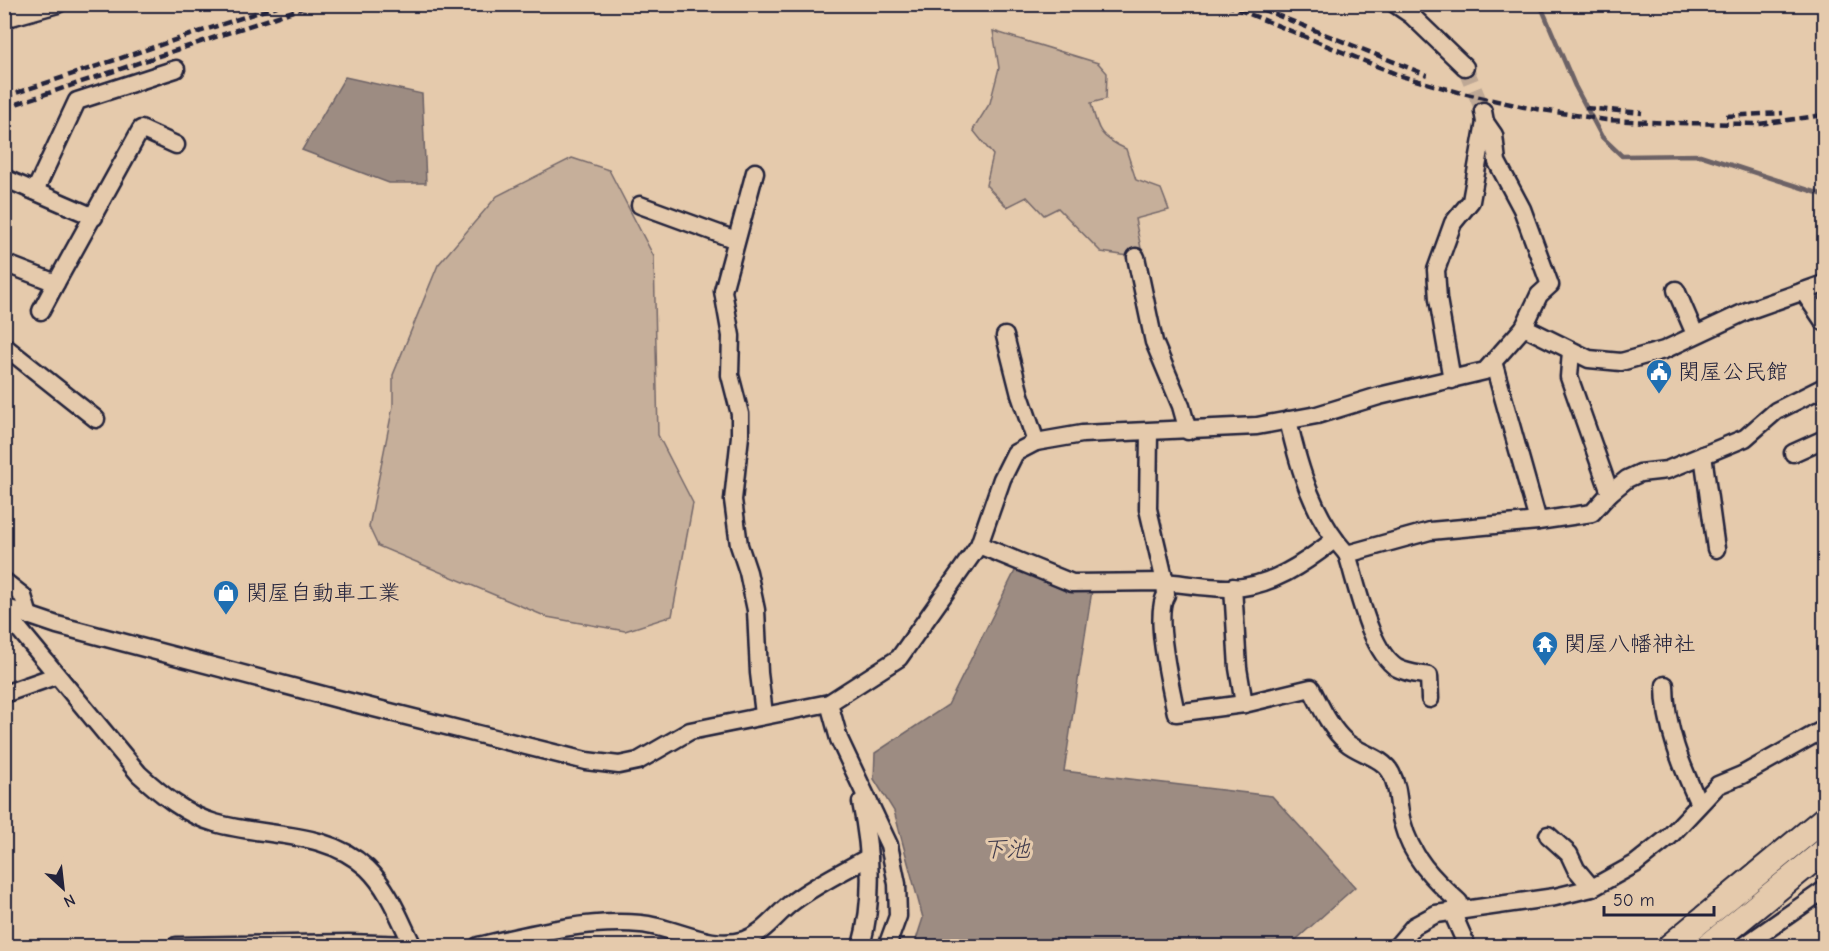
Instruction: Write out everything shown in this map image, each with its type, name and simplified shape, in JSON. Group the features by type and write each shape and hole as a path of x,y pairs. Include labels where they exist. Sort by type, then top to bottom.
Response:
{"highway":[{"path":"1670,946 1824,819"},
{"path":"1708,946 1824,851"}],"street":[{"path":"4,19 58,4"},
{"path":"1395,4 1412,15 1465,67"},
{"path":"35,192 77,101 176,69"},
{"path":"4,609 338,699 586,761 619,765 638,761 690,731 764,714 829,703 899,658 979,545 1002,479 1015,453 1036,442 1082,434 1188,431 1257,426 1452,380 1485,371 1494,365 1524,327 1539,295 1550,285 1522,209 1497,162 1494,135 1484,117 1471,201 1454,223 1436,270 1438,299 1452,380"},
{"path":"41,311 141,129 176,145"},
{"path":"755,172 723,291 731,336 730,375 740,414 733,500 739,545 748,572 756,610 759,673 764,714"},
{"path":"4,178 94,217"},
{"path":"640,205 736,240"},
{"path":"1136,257 1154,342 1181,406 1188,431"},
{"path":"4,263 56,283"},
{"path":"1524,327 1589,359 1621,362 1664,350 1747,311 1824,284"},
{"path":"1676,290 1695,334"},
{"path":"1803,291 1824,322"},
{"path":"1005,336 1020,395 1036,442"},
{"path":"4,346 96,419"},
{"path":"1571,351 1569,377 1610,493"},
{"path":"1494,365 1538,521"},
{"path":"1347,554 1430,531 1538,521 1592,513 1610,493 1627,479 1640,473 1667,470 1745,438 1776,411 1824,387"},
{"path":"1288,420 1310,497 1334,540 1347,554 1374,637 1386,657 1397,668 1429,676 1430,699"},
{"path":"1149,432 1148,509 1165,582 1166,595 1161,603 1164,652 1176,713 1244,704 1311,688 1338,735 1348,745 1371,756 1390,770 1400,797 1401,820 1411,847 1426,872 1459,902 1456,912 1467,946"},
{"path":"1793,453 1824,439"},
{"path":"1703,455 1716,549"},
{"path":"979,545 1072,583 1165,582 1233,587 1277,576 1334,540"},
{"path":"4,581 22,596 28,615"},
{"path":"1233,587 1238,668 1244,704"},
{"path":"4,609 55,676 139,774 163,795 213,823 313,840 341,850 367,868 384,890 413,946"},
{"path":"4,694 55,676"},
{"path":"1665,685 1665,698 1678,759 1699,804"},
{"path":"829,703 839,739 889,845 897,884 898,916 887,946"},
{"path":"1397,946 1414,926 1436,914 1592,888 1643,857 1669,837 1718,785 1742,775 1824,729"},
{"path":"859,781 869,857 867,915 861,946"},
{"path":"1548,835 1569,854 1576,869 1592,888"},
{"path":"478,946 608,923 643,924 724,943 742,941 758,934 793,902 869,857"},
{"path":"1744,946 1824,890"},
{"path":"176,946 348,943 413,946"}],"shaded area":[{"path":"993,31 1098,63 1107,73 1106,99 1091,103 1098,126 1110,141 1126,149 1136,180 1161,189 1169,210 1135,219 1143,258 1101,252 1058,208 1044,215 1027,197 1007,207 986,185 993,155 973,130 990,103 999,68"},
{"path":"572,158 609,170 654,257 658,435 693,503 672,616 625,631 547,617 378,546 369,527 393,406 393,375 438,265 497,196"}],"water":[{"path":"345,77 422,94 426,183 389,183 302,150"},
{"name":"下池","path":"1017,567 1067,592 1092,590 1064,771 1272,796 1355,887 1289,946 914,946 923,918 894,811 874,779 875,753 948,705"}],"waterway":[{"path":"1540,4 1575,86 1602,137 1622,156 1700,155 1824,195"}],"tunnel":[{"path":"1465,67 1483,111"}],"railway":[{"path":"4,97 283,4"},
{"path":"4,108 314,4"},
{"path":"1225,4 1401,76 1524,107 1606,120 1673,123 1759,124 1824,115"},
{"path":"1249,4 1427,75"},
{"path":"1585,108 1642,113"},
{"path":"1726,116 1783,113"}],"place":[{"name":"関屋公民館","path":"1659,395"},
{"name":"関屋自動車工業","path":"226,616"},
{"name":"関屋八幡神社","path":"1545,667"}]}
